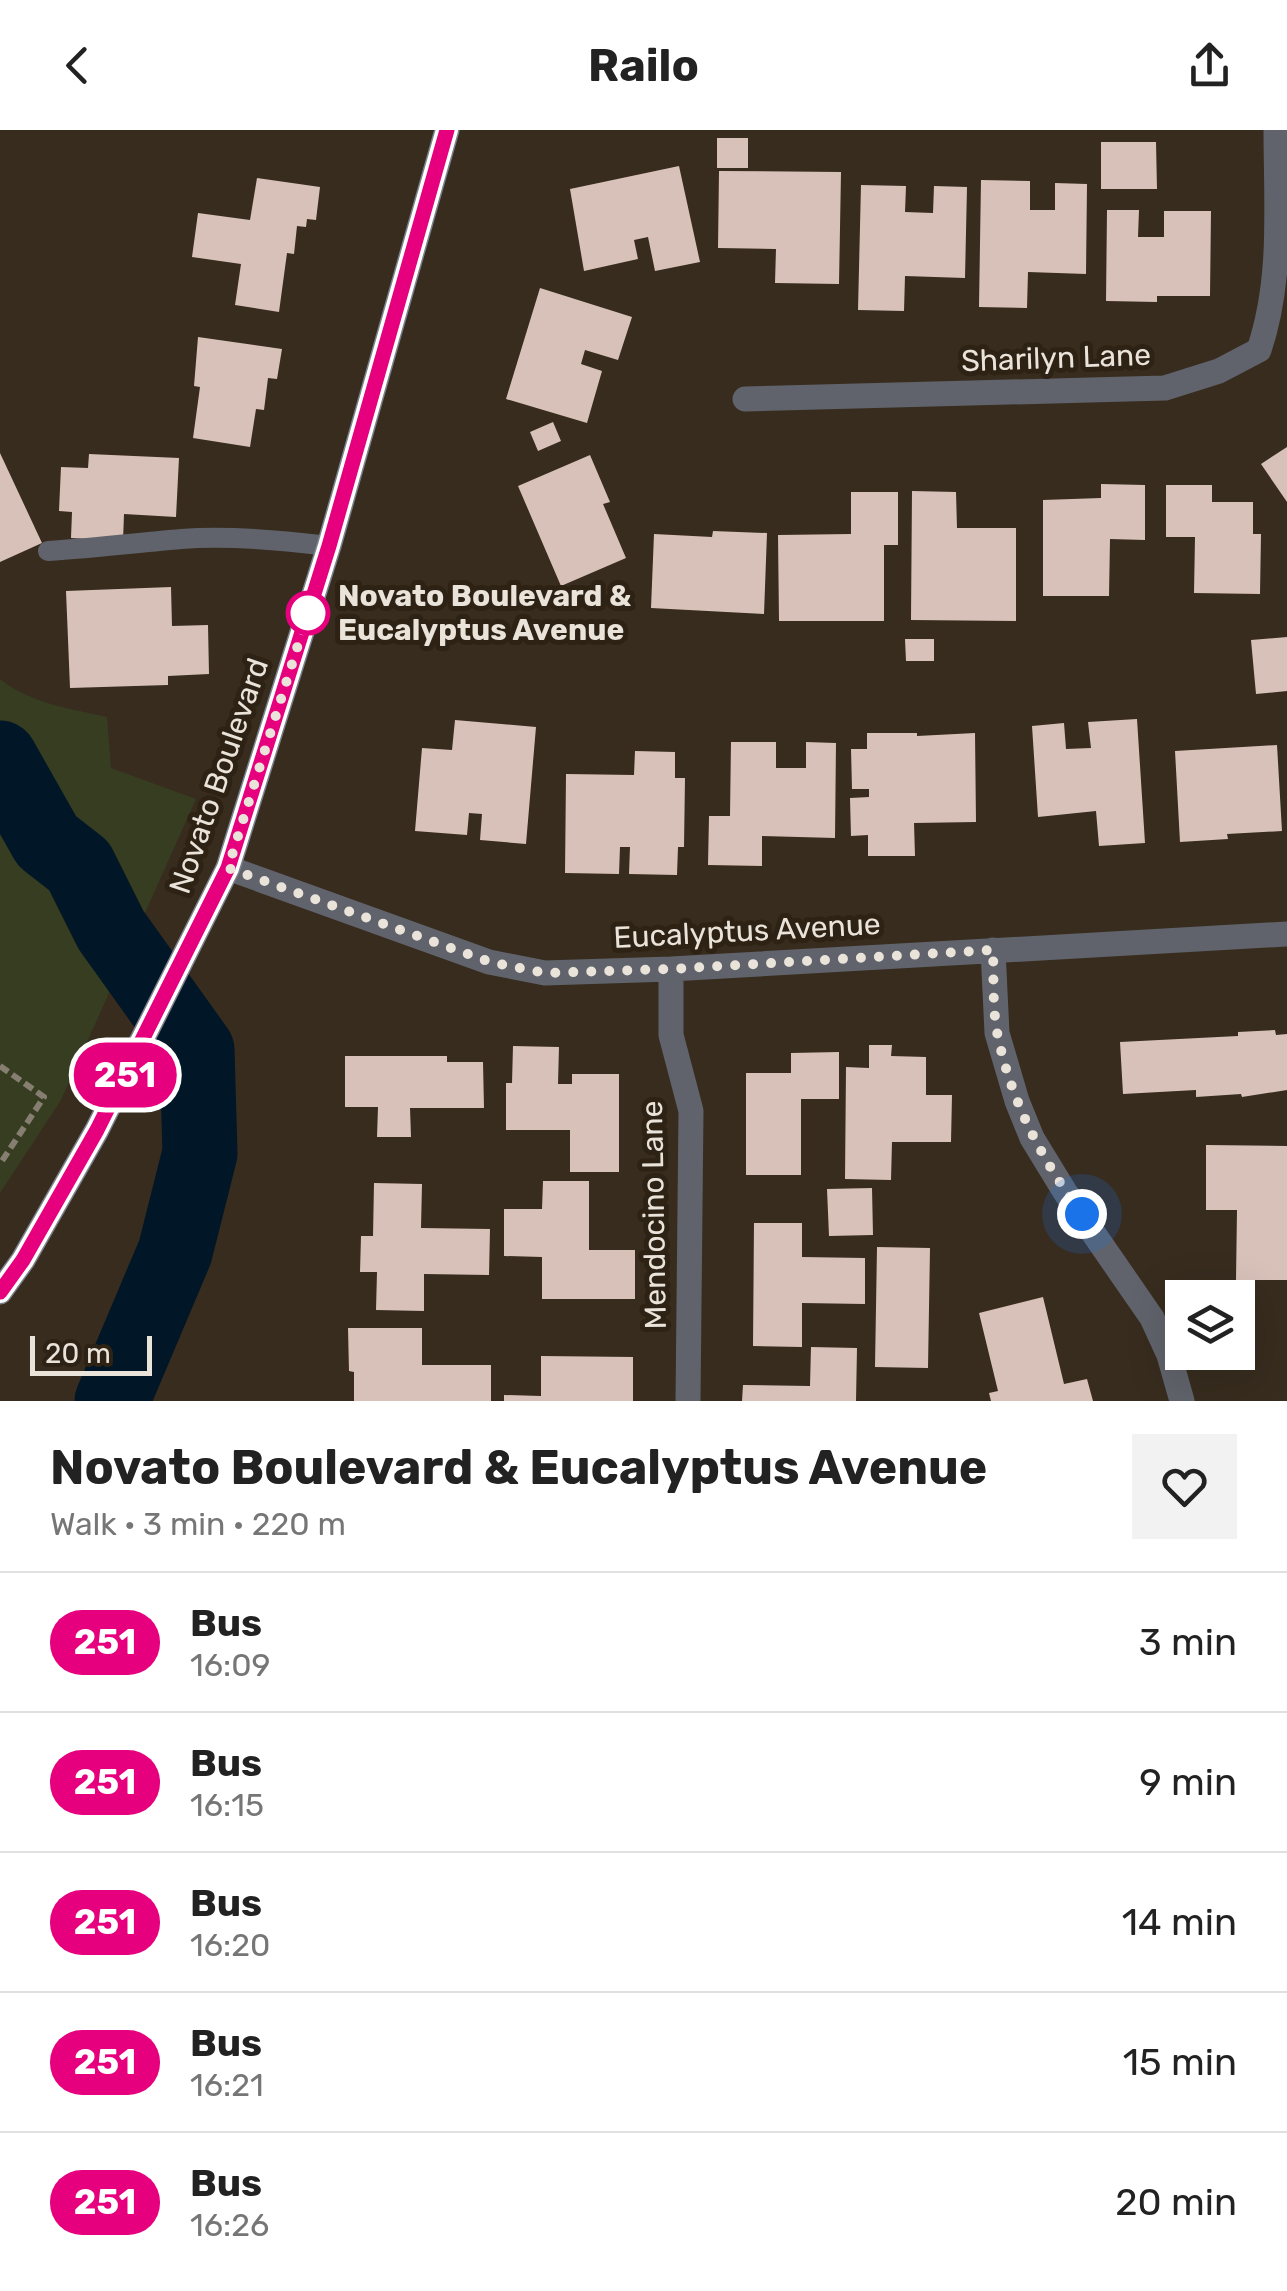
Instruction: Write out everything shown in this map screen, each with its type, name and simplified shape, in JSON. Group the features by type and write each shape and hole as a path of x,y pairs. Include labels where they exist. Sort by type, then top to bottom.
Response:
{"main road":[{"name":"Novato Boulevard","path":"0,1292 59,1200 228,868 329,546 447,130"}],"street":[{"name":"Sharilyn Lane","path":"746,400 1166,388 1219,372 1259,350 1271,314 1276,260 1276,130"},
{"name":"Eucalyptus Avenue","path":"228,868 519,970 545,973 1287,934"},
{"path":"993,950 997,1033 1032,1138 1152,1318 1169,1355 1182,1401"},
{"name":"Mendocino Lane","path":"671,969 672,1034 690,1111 688,1401"}],"lane":[{"path":"48,550 129,546 183,538 329,546"}],"path":[{"path":"0,1066 44,1097 0,1164"}],"green space":[{"path":"0,679 37,699 107,717 111,768 196,799 61,1100 0,1193"}],"building":[{"path":"717,138 748,138 748,168 717,168"},
{"path":"1101,142 1156,142 1157,189 1101,189"},
{"path":"679,166 700,262 655,271 648,237 634,240 638,259 584,271 570,189"},
{"path":"719,171 841,172 839,284 775,283 776,249 718,248"},
{"path":"257,178 320,187 316,220 307,219 306,227 297,226 294,254 287,253 279,312 235,305 241,264 192,257 198,213 250,220"},
{"path":"981,180 1030,181 1030,210 1055,210 1055,183 1087,184 1086,274 1028,272 1027,308 979,307"},
{"path":"861,185 906,186 905,212 933,213 934,186 967,187 965,278 905,276 904,311 858,310"},
{"path":"1107,210 1139,210 1138,237 1164,237 1164,211 1211,211 1210,296 1157,296 1157,302 1106,301"},
{"path":"540,288 632,317 618,360 585,350 581,364 602,371 587,423 506,399"},
{"path":"198,337 282,349 277,379 268,378 264,410 256,409 250,447 193,438 200,387 194,386"},
{"path":"553,422 561,441 538,451 530,432"},
{"path":"1287,447 1287,502 1261,464"},
{"path":"0,453 42,543 0,562"},
{"path":"89,454 179,458 176,517 124,514 123,541 71,538 72,512 59,511 61,467 88,468"},
{"path":"590,455 610,502 603,504 626,558 561,586 518,486"},
{"path":"1101,484 1145,485 1145,540 1110,539 1109,596 1043,596 1043,500 1101,498"},
{"path":"1166,485 1212,485 1212,502 1253,502 1253,534 1261,534 1260,594 1194,593 1195,537 1166,537"},
{"path":"912,491 956,492 957,528 1016,528 1016,621 911,620"},
{"path":"851,492 898,492 898,545 884,545 884,621 779,621 778,535 851,534"},
{"path":"713,531 767,533 764,614 651,608 654,534 712,537"},
{"path":"171,587 172,626 208,625 209,674 168,676 168,685 70,688 66,591"},
{"path":"1287,637 1287,691 1256,694 1251,640"},
{"path":"905,639 934,639 934,661 906,661"},
{"path":"1137,719 1145,843 1099,846 1096,811 1038,817 1032,726 1064,723 1066,749 1091,748 1088,722"},
{"path":"455,720 536,727 526,844 480,840 482,814 469,813 467,835 415,831 422,748 452,750"},
{"path":"867,733 975,733 976,822 914,823 915,856 868,856 868,835 851,836 850,798 869,797 869,789 852,789 851,749 867,749"},
{"path":"731,742 776,742 776,768 806,768 806,742 836,743 835,838 762,836 762,866 708,865 709,816 730,816"},
{"path":"1277,745 1282,831 1180,842 1175,751"},
{"path":"635,751 675,752 675,778 685,778 684,847 678,847 677,875 629,874 630,847 620,847 619,874 565,873 566,774 634,775"},
{"path":"1275,1030 1276,1035 1287,1034 1287,1090 1242,1097 1196,1097 1196,1090 1123,1094 1120,1042 1238,1036 1238,1032"},
{"path":"869,1045 892,1045 891,1056 926,1057 926,1095 952,1095 951,1142 892,1142 891,1180 845,1179 846,1067 869,1068"},
{"path":"513,1046 559,1047 558,1084 572,1084 572,1074 619,1074 619,1172 570,1172 570,1130 506,1130 506,1083 512,1083"},
{"path":"839,1052 839,1099 801,1099 801,1175 746,1175 746,1073 791,1073 791,1053"},
{"path":"345,1056 447,1056 447,1062 483,1062 484,1108 410,1108 411,1137 377,1137 378,1107 345,1107"},
{"path":"1206,1145 1287,1146 1287,1280 1236,1280 1237,1210 1206,1210"},
{"path":"543,1181 589,1181 589,1250 635,1250 635,1299 542,1299 542,1257 504,1256 504,1209 542,1209"},
{"path":"374,1183 422,1184 421,1228 490,1229 489,1275 424,1274 424,1311 376,1310 377,1272 360,1272 361,1236 373,1236"},
{"path":"872,1188 873,1235 829,1236 827,1189"},
{"path":"754,1223 802,1223 802,1257 865,1258 865,1304 802,1303 802,1347 753,1346"},
{"path":"877,1247 930,1248 928,1368 875,1367"},
{"path":"1043,1297 1064,1384 1087,1379 1093,1401 991,1401 989,1393 998,1391 979,1313"},
{"path":"348,1328 422,1328 422,1365 491,1365 491,1401 354,1401"},
{"path":"811,1347 857,1348 856,1401 742,1401 743,1385 810,1386"},
{"path":"541,1356 633,1357 633,1401 504,1401 504,1395 541,1396"}],"waterway":[{"path":"0,758 47,841 79,866 111,930 197,1050 200,1153 175,1252 112,1401"}],"bus line":[{"name":"251","path":"0,1292 59,1200 97,1130 228,868 329,546 447,130"}],"place":[{"name":"Novato Boulevard & Eucalyptus Avenue","path":"308,613"}],"route":[{"path":"308,613 228,868 490,962 545,973 993,950 997,1033 1008,1077 1032,1138 1082,1214"}]}
